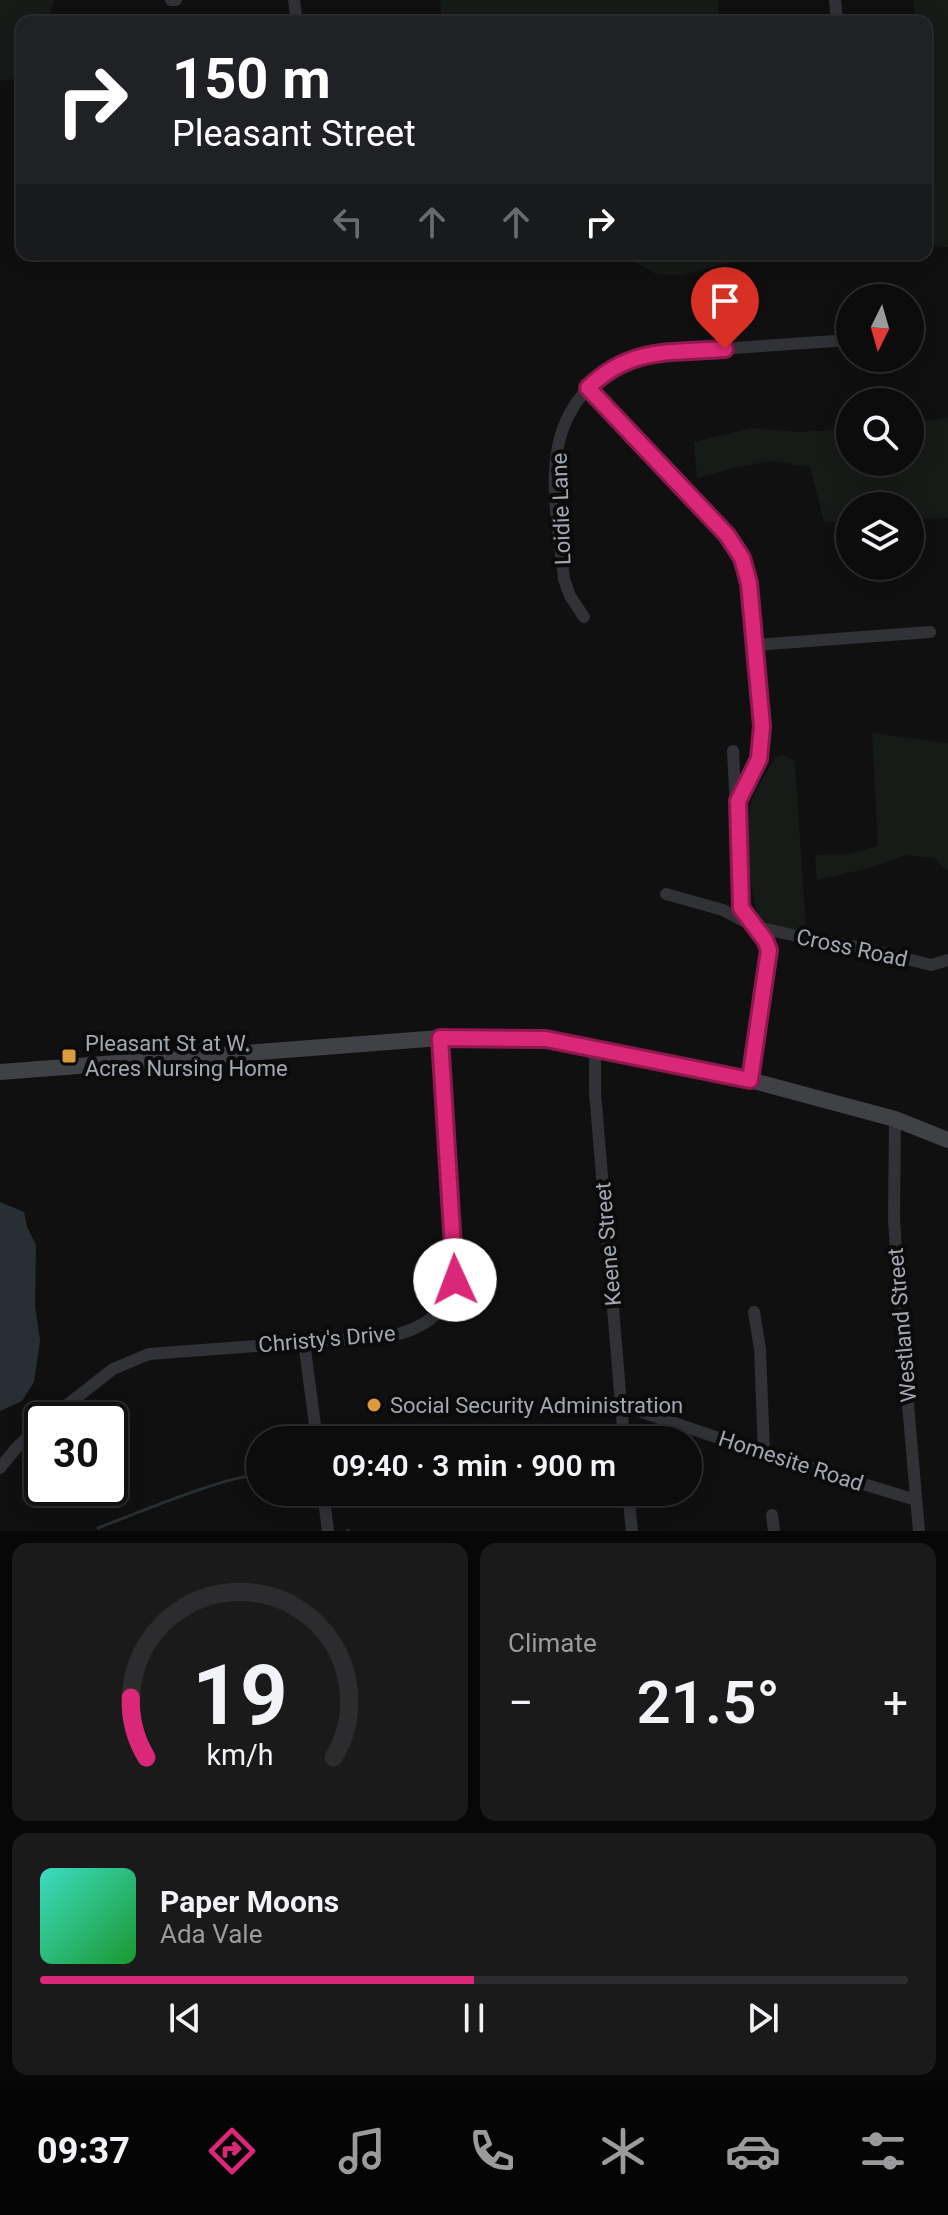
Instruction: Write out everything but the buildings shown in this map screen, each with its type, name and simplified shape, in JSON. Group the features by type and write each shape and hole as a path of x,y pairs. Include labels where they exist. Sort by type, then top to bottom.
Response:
{"main road":[{"path":"0,1072 440,1038 526,1037 750,1080 895,1119 948,1140"}],"street":[{"name":"Loidie Lane","path":"584,617 570,596 564,579 555,468 563,426 588,388 605,371 633,358 661,353 836,341"},
{"path":"588,388 727,535 742,558 749,583 762,726 759,759 738,801"},
{"path":"755,645 930,632"},
{"path":"733,751 738,801 741,908 769,950 750,1080"},
{"name":"Cross Road","path":"666,894 723,910 753,926 931,965 948,960"},
{"name":"Christy's Drive","path":"71,1402 113,1369 149,1354 375,1337 406,1331 432,1317 444,1306 452,1293 455,1264 440,1038"},
{"name":"Keene Street","path":"595,1048 595,1092 623,1426"},
{"name":"Westland Street","path":"895,1119 894,1219 919,1531"},
{"path":"754,1312 760,1349 764,1453"},
{"path":"304,1342 315,1426"},
{"name":"Homesite Road","path":"621,1405 916,1500"},
{"path":"0,1468 24,1441"},
{"path":"325,1506 328,1531"},
{"path":"629,1506 632,1531"},
{"path":"772,1515 774,1531"}],"shaded area":[{"path":"0,0 54,0 50,16 16,16 16,79 0,81"},
{"path":"440,0 718,0 719,16 441,16"},
{"path":"913,0 948,0 948,247 932,246 932,16 914,16"},
{"path":"633,260 740,260 681,275 656,274"},
{"path":"948,418 948,518 924,519 924,492 836,492 836,522 824,522 810,467 772,461 697,478 694,442 751,428 800,432 836,430 836,476 924,476 924,421"},
{"path":"872,733 948,743 948,871 934,858 905,855 870,868 817,880 815,855 848,854 878,846"},
{"path":"784,755 795,761 806,933 778,928 764,921 758,913 751,885 750,807 775,757"},
{"path":"0,1202 24,1212 36,1245 35,1306 40,1341 34,1382 22,1401 0,1411"}],"waterway":[{"path":"98,1528 206,1487 246,1476"}],"place":[{"name":"Pleasant St at W. Acres Nursing Home","path":"69,1056"},
{"name":"Social Security Administration","path":"374,1405"}],"route":[{"path":"455,1280 440,1038 546,1039 750,1080 769,950 741,908 738,801 759,759 762,726 749,583 742,558 727,535 588,388 605,371 633,358 725,349"}]}
